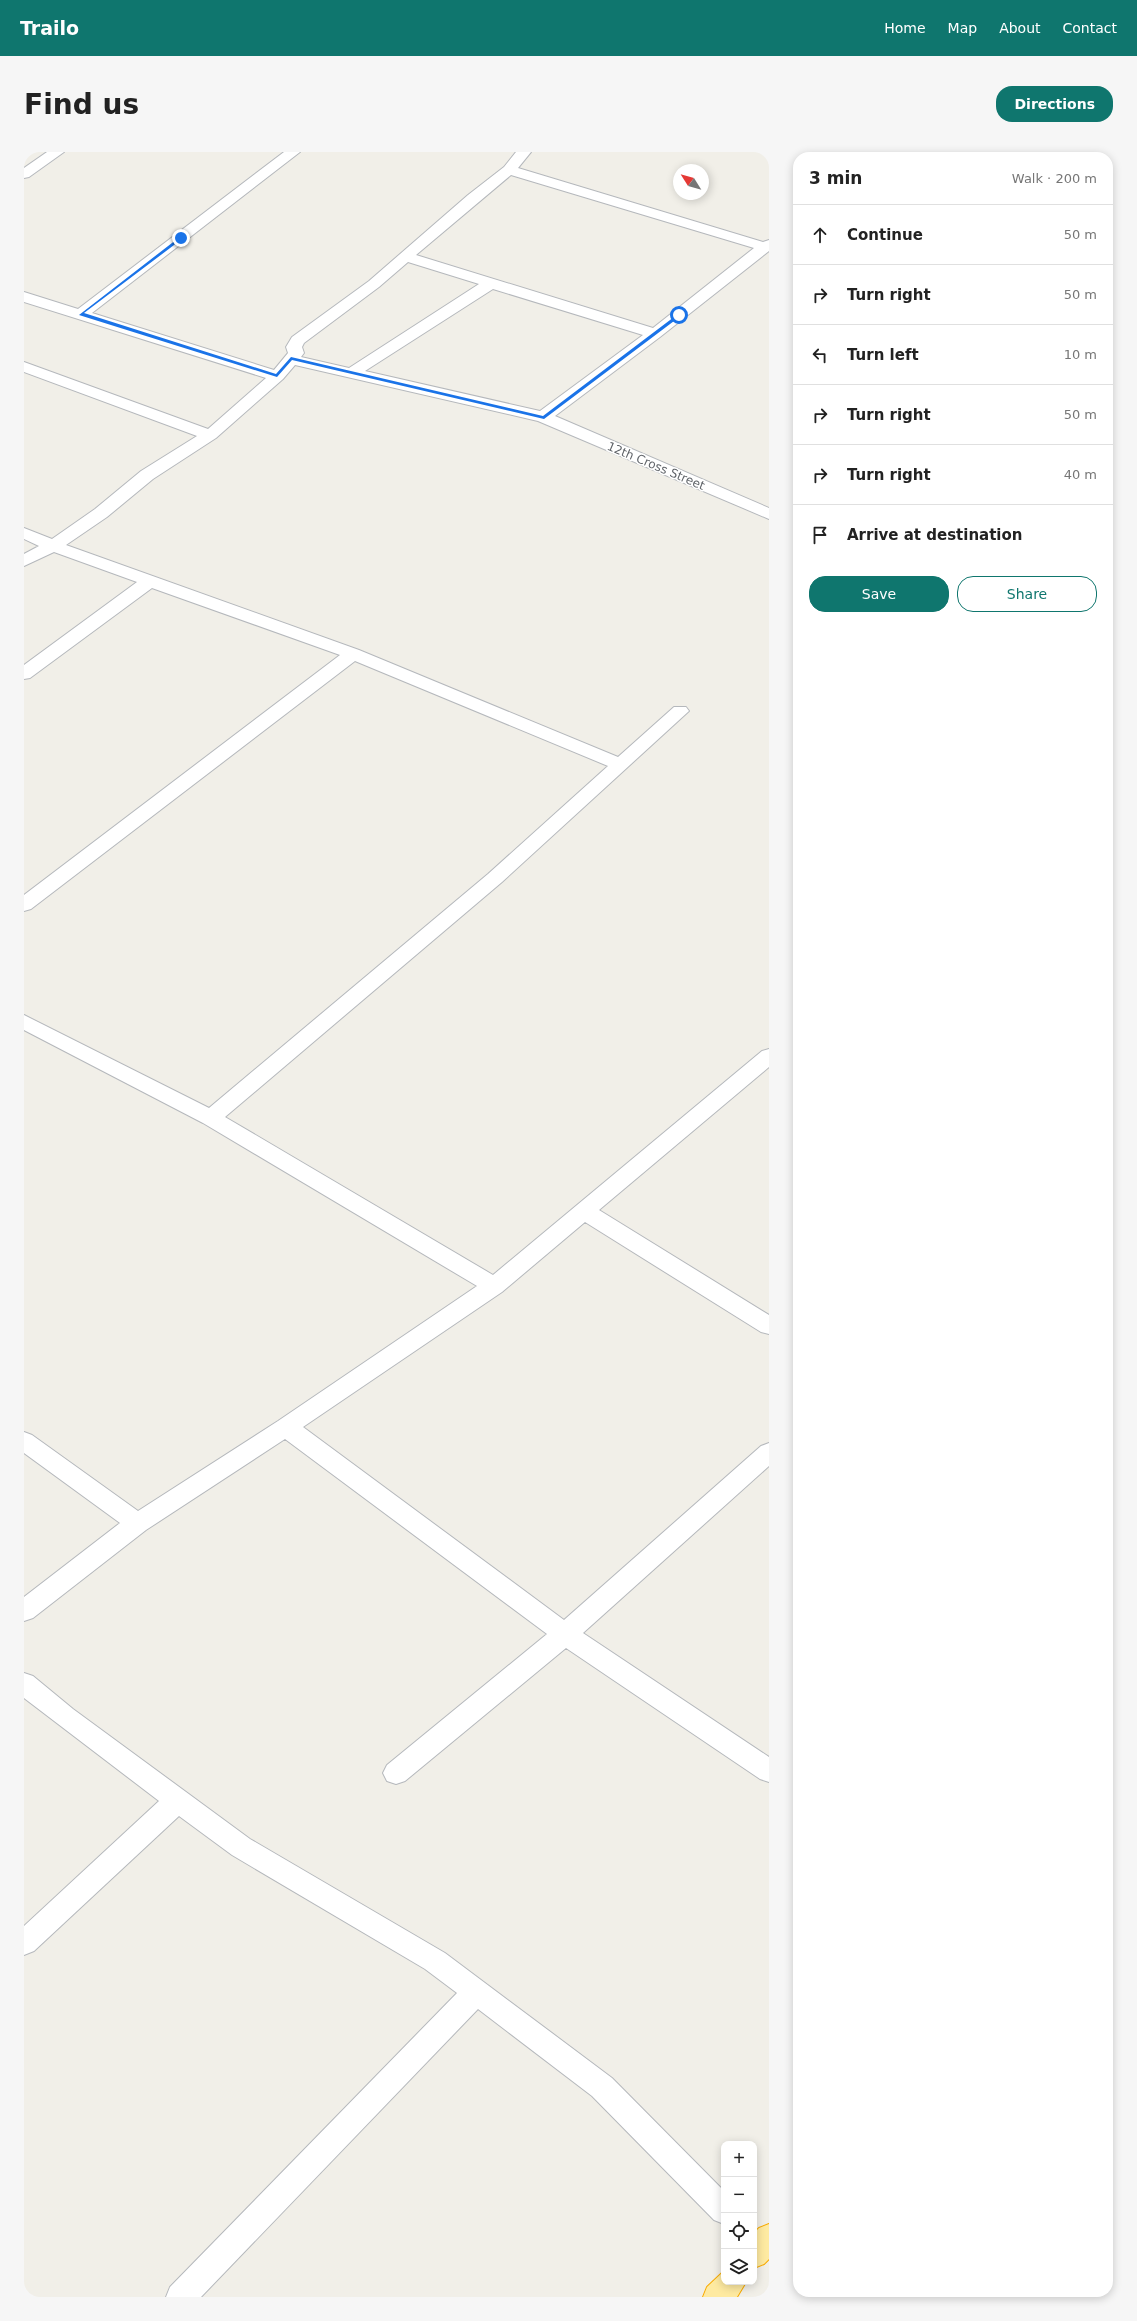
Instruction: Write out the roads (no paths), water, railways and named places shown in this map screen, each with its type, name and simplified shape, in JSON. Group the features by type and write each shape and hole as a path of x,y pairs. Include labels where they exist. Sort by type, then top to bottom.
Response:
{"highway":[{"path":"718,2297 728,2285"}],"street":[{"path":"24,174 57,152"},
{"path":"81,314 293,152"},
{"path":"24,561 53,546 101,513 148,475 210,435 277,376 296,353 294,347 298,340 374,284 473,198 509,170 524,152"},
{"path":"509,170 767,246"},
{"path":"544,418 655,334 767,246"},
{"path":"406,256 655,334"},
{"path":"353,372 491,283"},
{"path":"24,297 277,376"},
{"name":"12th Cross Street","path":"291,358 544,418 769,514"},
{"path":"24,367 210,435"},
{"path":"24,532 53,546 353,654 619,764"},
{"path":"24,674 150,581"},
{"path":"24,905 353,654"},
{"path":"211,1118 495,878 619,764 680,711"},
{"path":"24,1022 211,1118 494,1286"},
{"path":"24,1611 137,1523 286,1427 494,1286 769,1056"},
{"path":"584,1211 769,1326"},
{"path":"286,1427 565,1634 769,1770"},
{"path":"24,1441 137,1523"},
{"path":"396,1773 565,1634 769,1452"},
{"path":"24,1683 64,1716 241,1847 435,1961 602,2087 721,2208"},
{"path":"24,1943 178,1800"},
{"path":"181,2297 476,1992"}]}
